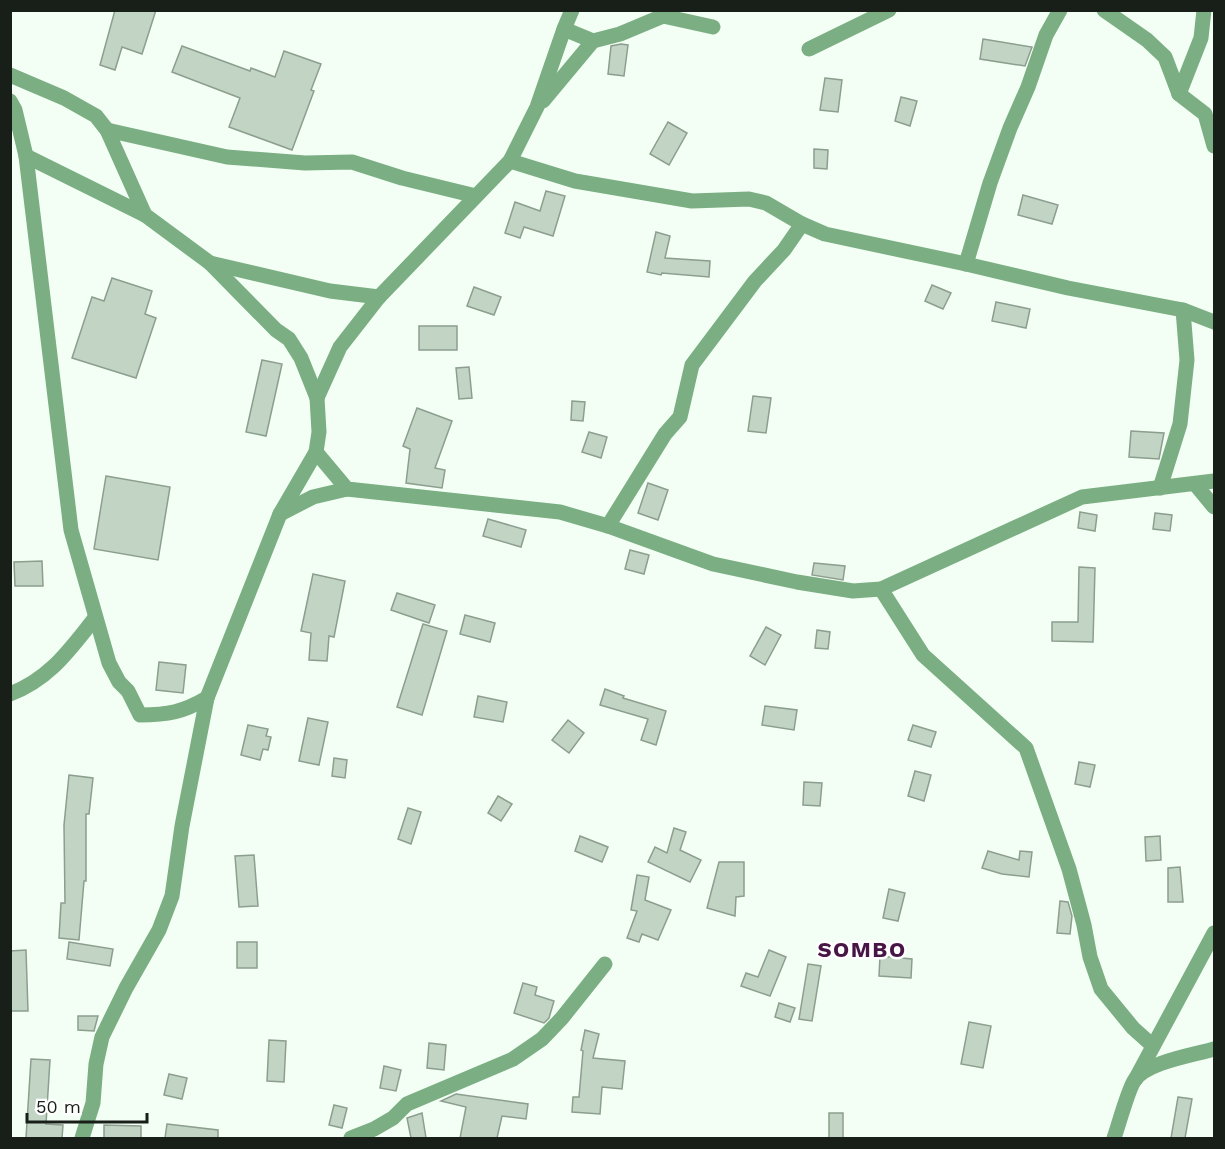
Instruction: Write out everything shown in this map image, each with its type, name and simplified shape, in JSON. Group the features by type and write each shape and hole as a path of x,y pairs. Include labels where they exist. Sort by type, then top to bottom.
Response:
{"street":[{"path":"317,398 340,347 379,297 510,161 537,107 572,10"},
{"path":"809,49 889,10"},
{"path":"966,264 990,183 1010,128 1028,87 1046,34 1060,10"},
{"path":"1104,10 1124,22 1165,57 1179,94 1204,114 1211,125 1215,146"},
{"path":"1179,94 1201,38 1204,10"},
{"path":"537,107 593,41 620,34 663,15 713,27"},
{"path":"564,29 593,41"},
{"path":"10,75 82,106 96,116 107,130 145,215"},
{"path":"10,101 15,110 26,156 71,530 109,663 119,682 128,691 140,715 165,715 187,709 207,698"},
{"path":"107,130 227,158 305,163 352,162 402,178 476,196"},
{"path":"26,156 145,215 210,263 276,330 289,339 301,358 317,398 319,432 316,452 280,514 207,698 182,825 172,896 159,930 126,988 102,1037 96,1064 93,1102 82,1138"},
{"path":"510,161 575,181 692,201 749,199 766,203 802,224 825,234 1068,288 1183,310 1215,322"},
{"path":"608,526 665,434 680,417 692,365 755,280 784,250 802,224"},
{"path":"210,263 330,291 379,297"},
{"path":"1160,488 1180,423 1187,360 1183,310"},
{"path":"316,452 347,489"},
{"path":"280,514 313,497 347,489 560,512 608,526 723,566 853,591 880,589 1064,503 1082,497 1215,481"},
{"path":"1195,484 1215,507"},
{"path":"880,589 923,655 1026,748 1069,869 1090,957 1101,989 1133,1028 1153,1046"},
{"path":"10,694 21,690 57,666 95,618"},
{"path":"1114,1138 1135,1080 1215,933"},
{"path":"351,1138 393,1118 407,1104 513,1059 532,1046 562,1018 605,964"},
{"path":"1135,1080 1170,1060 1215,1049"}],"building":[{"path":"115,10 156,10 142,54 122,47 115,70 100,65"},
{"path":"983,39 1032,47 1025,66 980,59"},
{"path":"628,45 624,76 608,74 611,46"},
{"path":"182,46 250,71 251,68 275,77 284,51 321,64 311,90 314,91 292,150 229,127 240,98 172,72"},
{"path":"825,78 842,80 838,112 820,110"},
{"path":"901,97 917,101 910,126 895,121"},
{"path":"668,122 687,133 669,165 650,154"},
{"path":"814,149 828,150 827,169 814,168"},
{"path":"546,191 565,196 553,236 524,227 520,238 505,233 515,202 540,211"},
{"path":"1023,195 1058,205 1052,224 1018,215"},
{"path":"656,232 670,236 665,258 710,261 709,277 662,273 661,275 647,272"},
{"path":"112,278 152,291 145,314 156,318 136,378 72,358 92,297 104,301"},
{"path":"932,285 951,293 943,309 925,301"},
{"path":"474,287 501,297 494,315 467,306"},
{"path":"996,302 1030,309 1026,328 992,321"},
{"path":"419,326 457,326 457,350 419,350"},
{"path":"262,360 282,364 266,436 246,432"},
{"path":"469,367 472,398 459,399 456,368"},
{"path":"753,396 771,398 766,433 748,431"},
{"path":"572,401 585,402 583,421 571,420"},
{"path":"417,408 452,421 435,468 445,470 442,488 406,483 410,449 403,446"},
{"path":"1131,431 1164,433 1159,459 1129,457"},
{"path":"589,432 607,437 601,458 582,452"},
{"path":"106,476 170,487 158,560 94,549"},
{"path":"648,483 668,490 658,520 638,513"},
{"path":"1080,512 1097,515 1095,531 1078,528"},
{"path":"1155,513 1172,515 1170,531 1153,529"},
{"path":"488,519 526,530 521,547 483,536"},
{"path":"630,550 649,555 644,574 625,569"},
{"path":"42,561 43,586 15,586 14,562"},
{"path":"814,563 845,566 843,580 812,575"},
{"path":"1079,567 1095,568 1093,642 1052,641 1052,622 1078,622"},
{"path":"313,574 345,581 334,637 329,636 327,661 309,660 311,633 301,631"},
{"path":"397,593 435,605 429,623 391,610"},
{"path":"465,615 495,623 490,642 460,634"},
{"path":"423,624 447,631 422,715 397,707"},
{"path":"766,627 781,635 765,665 750,656"},
{"path":"817,630 830,632 828,649 815,648"},
{"path":"159,662 186,665 183,693 156,690"},
{"path":"605,689 624,696 623,698 666,711 656,745 641,740 648,719 600,705"},
{"path":"478,696 507,702 503,722 474,717"},
{"path":"765,706 797,710 794,730 762,725"},
{"path":"308,718 328,722 319,765 299,761"},
{"path":"568,720 584,733 569,753 552,740"},
{"path":"248,725 268,729 266,736 271,737 268,750 263,749 260,760 241,755"},
{"path":"913,725 936,732 931,747 908,740"},
{"path":"334,758 347,760 345,778 332,776"},
{"path":"1079,762 1095,765 1090,787 1075,784"},
{"path":"915,771 931,775 924,801 908,796"},
{"path":"69,775 93,778 89,814 86,814 86,881 84,881 79,940 59,938 61,903 65,903 64,825"},
{"path":"804,782 822,783 820,806 803,805"},
{"path":"498,796 512,804 501,821 488,813"},
{"path":"408,808 421,812 411,844 398,839"},
{"path":"674,828 686,832 680,850 701,860 690,882 648,862 655,847 667,853"},
{"path":"580,836 608,847 602,862 575,851"},
{"path":"1160,836 1161,860 1146,861 1145,837"},
{"path":"988,851 1019,860 1020,851 1032,852 1029,877 1002,874 982,868"},
{"path":"254,855 258,906 239,907 235,856"},
{"path":"719,862 744,862 744,896 736,897 735,916 707,908"},
{"path":"1180,867 1183,902 1168,902 1168,868"},
{"path":"637,875 649,877 645,900 671,910 658,940 642,934 639,942 627,938 637,911 631,910"},
{"path":"889,889 905,893 898,921 883,918"},
{"path":"1060,901 1068,902 1072,916 1070,934 1057,933"},
{"path":"69,942 113,949 110,966 67,959"},
{"path":"237,942 257,942 257,968 237,968"},
{"path":"26,950 28,1011 10,1011 10,951"},
{"path":"769,950 786,957 770,996 741,986 746,973 758,977"},
{"path":"880,956 912,959 911,978 879,976"},
{"path":"808,964 821,966 812,1021 799,1019"},
{"path":"523,983 537,987 535,995 554,1001 549,1018 544,1023 514,1013"},
{"path":"779,1003 795,1008 790,1022 775,1017"},
{"path":"78,1016 98,1016 94,1031 78,1030"},
{"path":"969,1022 991,1026 983,1068 961,1064"},
{"path":"585,1030 599,1034 593,1058 625,1061 622,1089 602,1087 600,1114 572,1112 573,1097 579,1097 583,1051 581,1050"},
{"path":"269,1040 286,1041 284,1082 267,1081"},
{"path":"429,1043 446,1045 444,1070 427,1068"},
{"path":"31,1059 50,1060 46,1124 63,1125 62,1138 26,1138"},
{"path":"384,1066 401,1070 396,1091 380,1088"},
{"path":"169,1074 187,1078 182,1099 164,1095"},
{"path":"456,1094 528,1104 526,1119 502,1116 497,1138 460,1138 466,1107 441,1101"},
{"path":"1178,1097 1192,1099 1185,1138 1171,1138"},
{"path":"334,1105 347,1108 342,1128 329,1125"},
{"path":"422,1113 426,1138 411,1138 407,1118"},
{"path":"829,1113 843,1113 843,1138 829,1138"},
{"path":"167,1124 218,1130 218,1138 165,1138"},
{"path":"104,1125 141,1126 141,1138 104,1138"}],"district":[{"name":"SOMBO","path":"862,949"}]}
